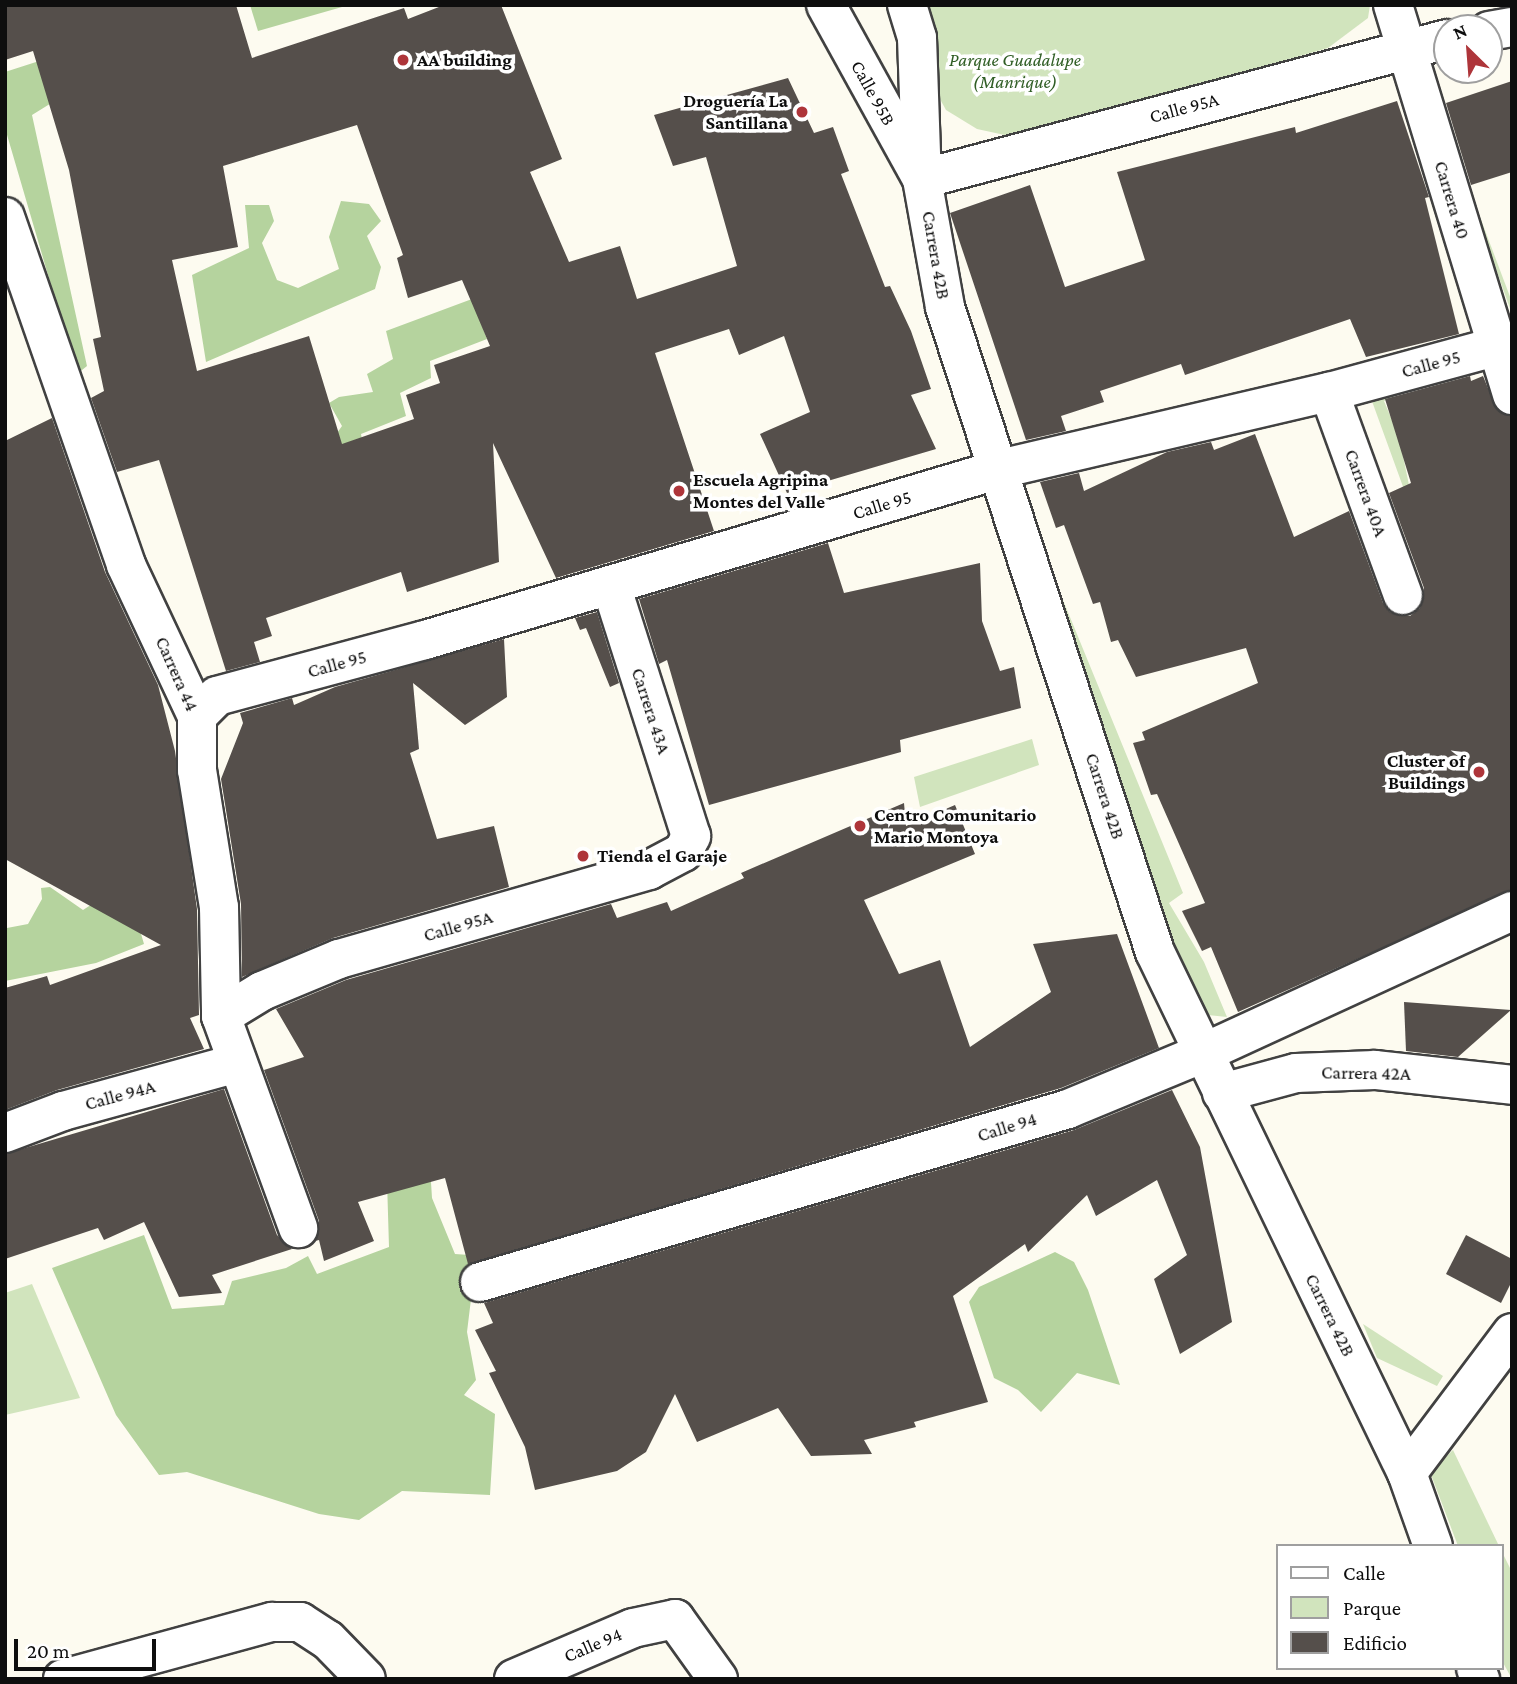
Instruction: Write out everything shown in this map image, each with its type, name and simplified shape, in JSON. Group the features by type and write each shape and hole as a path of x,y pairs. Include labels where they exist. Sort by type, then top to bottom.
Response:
{"street":[{"name":"Calle 95B","path":"825,5 922,179"},
{"name":"Carrera 42B","path":"907,5 918,38 922,179 944,307 1000,469 1155,952 1201,1054 1407,1473 1432,1544"},
{"name":"Carrera 40","path":"1393,5 1512,395"},
{"name":"Calle 95A","path":"922,179 1405,47 1433,42"},
{"name":"Carrera 44","path":"5,217 126,565 197,716 197,770 219,907 221,1016 298,1228"},
{"name":"Calle 95","path":"197,716 217,696 611,585 1000,469 1329,392 1498,346"},
{"name":"Carrera 40A","path":"1329,392 1404,595"},
{"name":"Carrera 43A","path":"611,585 691,836"},
{"name":"Calle 95A","path":"221,1016 262,991 339,959 649,870 683,852 691,836"},
{"name":"Calle 94","path":"480,1282 1055,1113 1201,1054 1512,911"},
{"name":"Calle 94A","path":"5,1133 63,1111 237,1063"},
{"name":"Carrera 42A","path":"1222,1093 1296,1073 1375,1070 1512,1085"},
{"path":"1407,1473 1512,1333"},
{"name":"Calle 94","path":"514,1679 633,1628 675,1619 718,1679"},
{"path":"63,1679 272,1622 300,1622 328,1640 366,1679"}],"green space":[{"path":"250,5 349,5 258,31"},
{"name":"Parque Guadalupe (Manrique)","path":"905,5 1370,5 1368,18 1328,48 1014,137 977,129 946,110 930,81"},
{"path":"64,53 74,89 32,115 87,366 77,374 5,128 5,72"},
{"path":"1425,71 1512,302 1512,314"},
{"path":"341,201 369,204 381,221 367,236 381,267 375,289 206,362 192,275 249,248 245,205 269,205 274,221 262,243 277,280 298,288 339,269 329,237"},
{"path":"472,299 487,339 430,361 431,378 400,393 406,416 361,434 364,450 345,454 337,433 342,426 329,403 339,397 373,392 367,374 393,359 386,331"},
{"path":"1430,380 1384,401 1399,437 1418,528 1369,393"},
{"path":"1029,517 1183,893 1169,903 1204,962 1227,1017 1198,1014"},
{"path":"1032,739 1039,765 920,807 914,777"},
{"path":"50,887 83,910 106,895 130,896 144,944 96,963 5,981 7,928 28,924 42,899 41,888"},
{"path":"426,1103 432,1198 455,1254 498,1257 472,1291 467,1332 476,1380 464,1395 495,1414 490,1495 402,1491 359,1520 319,1514 187,1472 159,1475 116,1415 52,1268 144,1235 172,1309 224,1305 232,1281 286,1268 308,1256 317,1274 389,1247 386,1148"},
{"path":"1055,1252 1074,1262 1088,1290 1120,1385 1077,1373 1041,1412 1018,1390 994,1378 969,1302 979,1287"},
{"path":"32,1284 80,1398 5,1415 5,1293"},
{"path":"1363,1324 1443,1376 1437,1386 1377,1358"},
{"path":"1453,1450 1498,1544 1457,1544 1430,1472"},
{"path":"1503,1554 1512,1572 1512,1679 1503,1663"}],"building":[{"path":"5,5 236,5 252,58 404,8 408,19 444,5 501,5 562,159 530,172 569,262 620,246 637,299 737,266 706,157 673,166 654,115 788,78 814,133 833,127 849,171 841,174 885,287 890,286 911,331 931,389 911,395 936,449 787,493 760,434 810,412 784,336 739,355 729,329 655,353 714,531 556,578 493,443 499,562 407,592 401,572 266,618 272,636 254,642 260,662 226,671 159,460 117,472 91,398 104,391 93,339 101,337 69,170 33,51 5,60","holes":["357,125 403,255 397,258 408,298 462,280 490,346 434,365 440,383 406,395 414,419 342,444 309,336 197,371 172,260 238,247 223,166"]},
{"path":"1512,81 1512,172 1471,185 1446,103"},
{"path":"1397,101 1429,197 1425,198 1459,334 1366,357 1350,319 1185,375 1181,364 1100,391 1104,402 1061,416 1066,431 1026,440 950,213 1030,185 1065,287 1145,260 1117,172 1295,127 1296,133"},
{"path":"1470,376 1471,381 1483,376 1497,410 1512,416 1512,890 1238,1012 1211,947 1202,951 1182,911 1205,903 1157,794 1151,795 1133,743 1145,740 1142,732 1258,683 1246,648 1136,677 1118,640 1111,642 1100,602 1093,604 1064,525 1056,528 1040,482 1079,473 1084,491 1167,452 1211,442 1214,450 1255,434 1294,537 1349,511 1383,603 1390,612 1410,616 1420,608 1424,588 1389,493 1411,483 1385,399"},
{"path":"52,418 105,572 158,685 175,751 197,909 199,1015 190,1018 204,1049 57,1090 5,1110 5,988 47,976 50,985 161,945 5,859 5,441"},
{"path":"828,543 844,593 980,563 982,621 1000,671 1014,667 1021,708 900,740 901,752 709,805 667,660 659,664 639,599"},
{"path":"597,612 619,683 610,687 586,628 580,630 575,618"},
{"path":"504,639 507,697 465,725 413,683 419,749 410,753 437,839 494,826 509,887 333,938 242,977 241,904 221,779 243,723 240,713 292,698 294,705 335,687"},
{"path":"904,803 906,826 955,805 975,854 864,900 899,974 940,960 970,1047 1051,992 1033,944 1117,934 1159,1048 1061,1088 468,1264 445,1178 358,1202 374,1241 324,1261 319,1240 315,1241 319,1221 264,1070 304,1057 276,1009 346,980 611,904 617,918 667,902 671,911 744,878 741,873"},
{"path":"1404,1002 1511,1010 1458,1057 1406,1051"},
{"path":"224,1089 277,1235 292,1249 212,1275 222,1293 179,1297 144,1222 104,1240 98,1228 5,1259 5,1154"},
{"path":"1172,1090 1200,1147 1232,1322 1180,1354 1154,1279 1187,1255 1157,1180 1096,1216 1087,1195 1028,1252 1025,1244 953,1296 988,1402 914,1422 916,1427 864,1440 872,1454 811,1456 778,1408 697,1442 675,1394 646,1452 617,1471 535,1490 525,1447 489,1373 496,1371 475,1330 493,1323 484,1303 1074,1130"},
{"path":"1466,1235 1512,1259 1512,1281 1501,1303 1446,1274"}],"place":[{"name":"AA building","path":"403,60"},
{"name":"Droguería La Santillana","path":"802,112"},
{"name":"Escuela Agripina Montes del Valle","path":"679,491"},
{"name":"Cluster of Buildings","path":"1479,772"},
{"name":"Centro Comunitario Mario Montoya","path":"860,826"},
{"name":"Tienda el Garaje","path":"583,856"}]}
